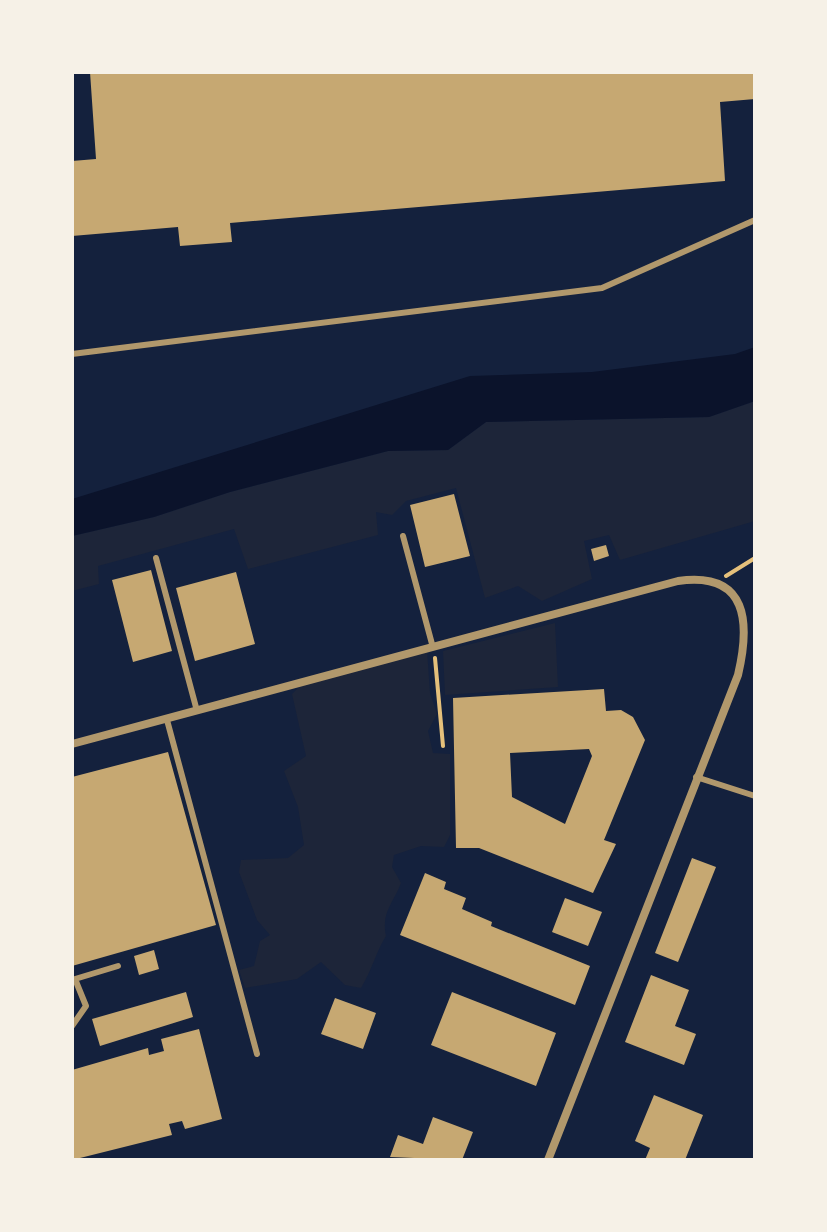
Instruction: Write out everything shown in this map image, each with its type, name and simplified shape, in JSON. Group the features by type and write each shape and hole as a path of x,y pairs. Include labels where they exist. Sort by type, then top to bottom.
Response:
{"street":[{"path":"72,744 432,644 678,581 697,579 714,583 729,593 744,618 743,651 738,675 548,1160"}],"lane":[{"path":"72,354 602,288 755,220"},
{"path":"403,536 432,644"},
{"path":"156,558 197,711"},
{"path":"167,720 257,1054"},
{"path":"696,777 755,796"},
{"path":"72,1026 86,1006 75,979 118,966"}],"path":[{"path":"714,583 755,558"},
{"path":"432,644 443,746"}],"shaded area":[{"path":"755,347 755,401 709,417 486,422 448,450 388,451 230,492 154,517 72,536 72,499 470,376 592,372 735,354"},
{"path":"755,401 755,521 620,560 609,535 584,541 592,579 542,601 518,586 485,598 456,488 406,501 392,515 376,512 378,535 248,569 234,529 98,566 99,584 72,591 72,536 154,517 230,492 388,451 448,450 486,422 709,417"},
{"path":"555,623 558,687 445,695 443,651"},
{"path":"427,650 430,693 437,714 428,731 433,753 450,754 450,835 444,847 421,846 394,855 392,867 401,883 386,914 386,936 361,988 345,985 321,962 297,979 245,988 239,970 254,966 260,941 270,935 257,920 239,872 241,860 288,858 304,845 298,807 284,771 306,756 292,694 301,685"}],"building":[{"path":"90,72 755,72 755,99 720,102 725,181 230,223 232,242 180,246 178,227 72,236 72,161 96,159"},
{"path":"454,494 470,556 425,567 410,505"},
{"path":"606,545 609,556 594,561 591,549"},
{"path":"151,570 172,651 133,662 112,580"},
{"path":"236,572 255,644 195,661 176,588"},
{"path":"604,689 606,711 621,710 633,717 645,740 604,840 616,844 593,893 479,848 456,848 453,698","holes":["589,749 592,756 565,824 512,797 510,753"]},
{"path":"168,752 216,925 72,966 72,777"},
{"path":"692,858 716,867 678,962 655,953"},
{"path":"425,873 446,882 444,889 466,898 462,909 492,922 491,926 590,966 575,1005 400,935"},
{"path":"565,898 602,912 588,946 552,932"},
{"path":"154,950 159,969 139,975 134,956"},
{"path":"651,975 689,990 675,1026 696,1034 684,1065 625,1042"},
{"path":"186,992 193,1017 100,1046 92,1019"},
{"path":"452,992 556,1033 536,1086 431,1045"},
{"path":"335,998 376,1013 363,1049 321,1034"},
{"path":"199,1029 222,1119 185,1129 182,1121 169,1124 172,1135 72,1160 72,1070 148,1048 149,1055 164,1051 161,1039"},
{"path":"654,1095 703,1115 685,1160 645,1160 650,1148 635,1141"},
{"path":"433,1117 473,1132 462,1160 390,1157 398,1135 423,1144"}]}
